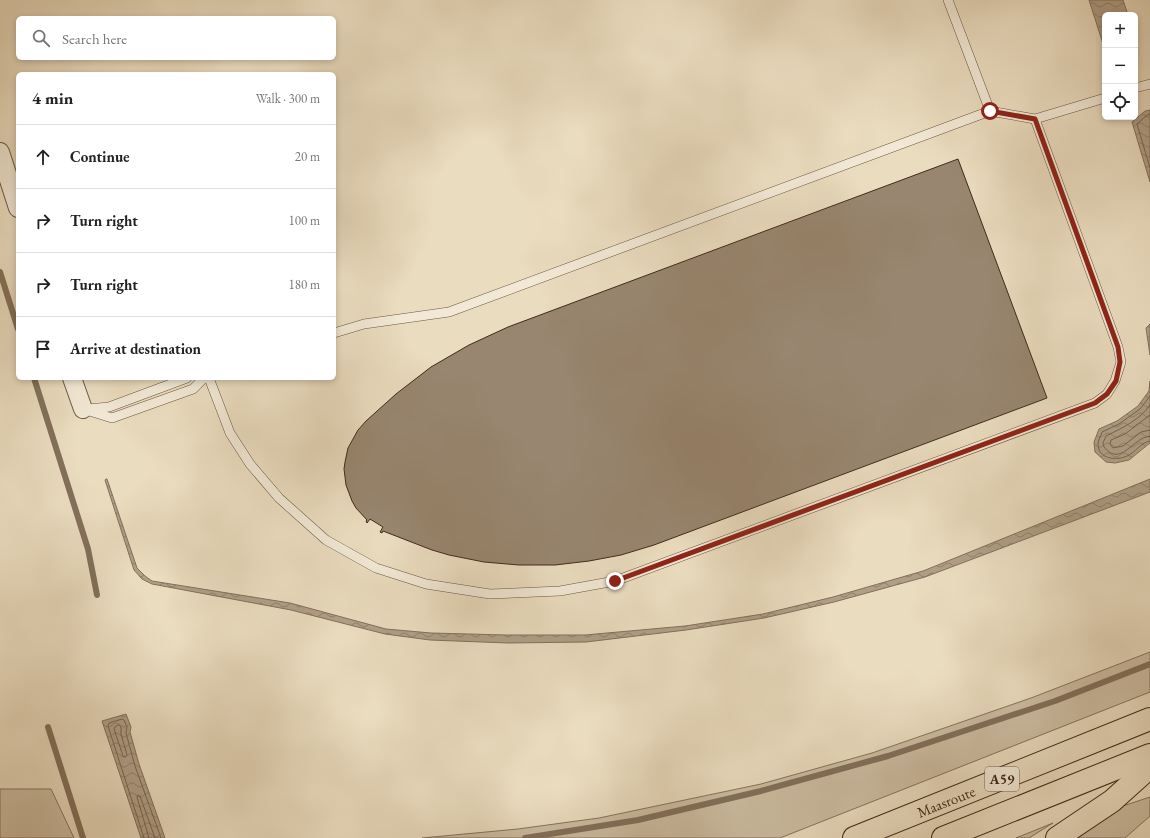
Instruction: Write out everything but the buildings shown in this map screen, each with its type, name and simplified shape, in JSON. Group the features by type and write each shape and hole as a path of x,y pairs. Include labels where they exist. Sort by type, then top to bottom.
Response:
{"highway":[{"name":"Maasroute","path":"854,838 1150,719"},
{"name":"A59","path":"943,838 1150,755"},
{"path":"1057,838 1112,801 1150,766"}],"street":[{"path":"0,152 16,202"},
{"path":"73,380 83,410"}],"lane":[{"path":"948,0 990,111"},
{"path":"1138,87 1150,84"},
{"path":"336,332 364,324 449,312 990,111 1035,119 1102,99"},
{"path":"207,380 230,433 250,464 278,498 326,540 376,568 426,584 490,594 560,591 615,581 1095,403 1107,394 1116,381 1120,362 1118,347 1035,119"},
{"path":"83,410 109,407 183,380"},
{"path":"83,410 112,418 193,389 204,380"}],"shaded area":[{"path":"1150,652 1150,692 780,838 422,838 518,829 599,818 761,784 872,753 1031,698"},
{"path":"0,789 51,789 74,838 0,838"},
{"path":"1150,797 1150,816 1125,838 1073,838 1123,806"},
{"path":"1053,823 1029,838 1016,838"}],"water":[{"path":"1089,0 1123,0 1127,12 1102,12 1102,41"},
{"path":"1150,110 1150,182 1132,122 1138,120 1138,117 1145,111"},
{"path":"1150,324 1150,355 1146,328"},
{"path":"1150,381 1150,443 1129,460 1115,463 1106,462 1095,452 1094,442 1099,429 1117,421 1138,406 1149,391"},
{"path":"106,479 137,568 152,581 290,603 386,629 431,633 506,635 585,635 685,626 763,614 833,597 923,571 1150,479 1150,492 925,577 834,602 764,618 686,630 586,642 508,643 430,640 385,634 291,610 152,584 142,579 134,570 105,480"},
{"path":"126,714 131,727 130,732 139,764 165,838 141,838 102,721"}],"waterway":[{"path":"0,272 16,323"},
{"path":"35,380 88,549 97,595"},
{"path":"525,838 638,820 761,791 888,756 1055,701 1150,664"},
{"path":"48,727 83,838"}],"route":[{"path":"615,581 1095,403 1107,394 1116,381 1120,362 1118,347 1035,119 990,111"}]}
